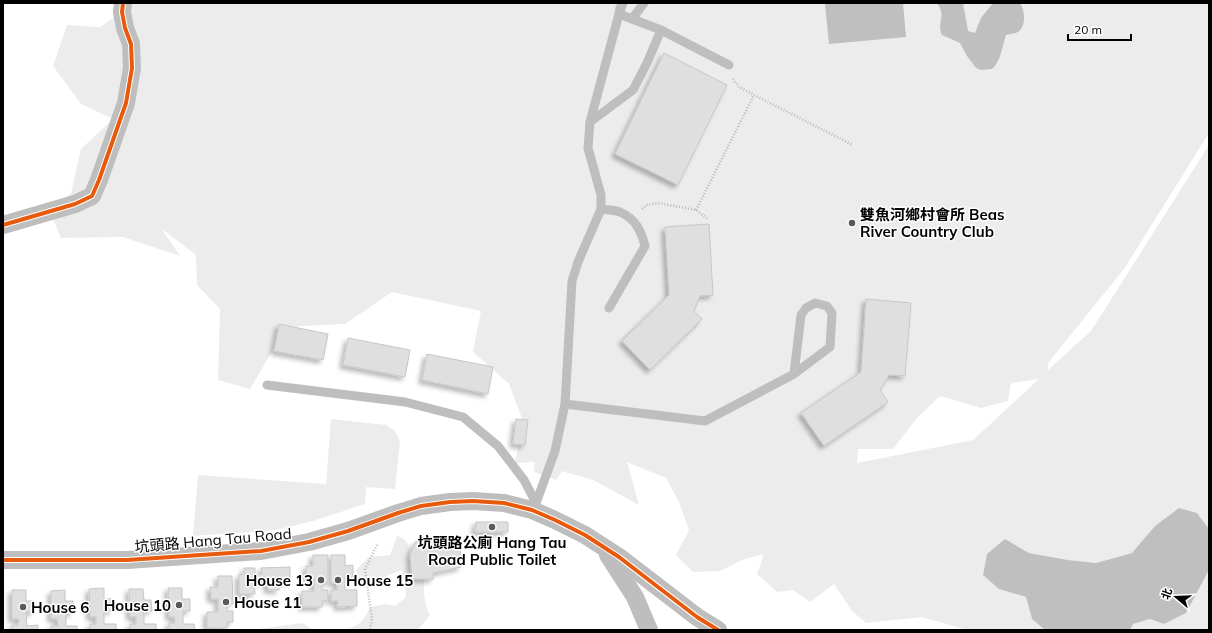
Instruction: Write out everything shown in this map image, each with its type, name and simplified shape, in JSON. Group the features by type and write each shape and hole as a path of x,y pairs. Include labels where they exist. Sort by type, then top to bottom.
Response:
{"street":[{"path":"3,225 75,204 92,196 126,103 132,68 131,44 125,28 122,12 123,3"},
{"name":"坑頭路 Hang Tau Road","path":"3,560 127,560 261,551 310,542 348,531 421,506 450,502 473,501 504,503 535,507 555,520 585,535 619,557 697,617 718,630"},
{"path":"603,547 635,597 649,630"}],"lane":[{"path":"535,507 555,451 565,404 572,281 578,262 602,209 601,195 588,148 590,122 622,3"},
{"path":"632,19 644,3"},
{"path":"619,14 661,30 729,64"},
{"path":"590,122 633,90 647,63 661,30"},
{"path":"602,209 620,211 632,219 642,232 645,246 608,308"},
{"path":"565,404 705,421 794,374 830,347 832,313 828,306 815,302 806,308 801,315 794,374"},
{"path":"267,385 405,402 463,417 498,446 524,480 535,507"}],"path":[{"path":"729,64 734,81 739,86 754,95 853,144"},
{"path":"696,210 754,95"},
{"path":"632,219 647,205 658,203 696,210 708,219"},
{"path":"367,630 370,629 372,619 366,568 377,543"}],"shaded area":[{"path":"128,3 1209,3 1209,133 1124,269 1048,363 1048,370 1091,331 1209,145 1209,529 1197,513 1132,553 1096,563 1029,553 1005,539 999,589 1026,597 1032,619 1045,630 967,630 922,617 866,623 852,611 834,584 810,602 793,590 777,592 757,574 764,554 742,560 720,571 693,572 676,555 689,530 679,502 666,478 627,462 639,505 593,480 562,471 556,480 534,472 535,462 515,463 523,421 509,384 473,352 481,311 392,292 345,324 286,327 250,389 218,380 220,309 197,285 196,255 162,229 180,256 123,237 61,238 50,212 71,193 81,149 113,119 81,104 53,66 67,25 100,27 122,12","holes":["1039,379 973,440 857,463 858,449 893,449 917,418 940,396 981,408 1008,401 1011,383"]},
{"path":"903,3 906,37 829,44 825,4"},
{"path":"937,3 963,3 968,31 975,33 981,18 993,3 1020,3 1023,10 1024,19 1020,31 1006,35 995,66 992,69 981,70 976,68 960,43 942,35 940,30 941,12"},
{"path":"331,419 386,425 395,431 400,441 395,489 366,487 365,504 313,521 276,530 193,536 198,475 326,484"},
{"path":"1179,508 1197,513 1209,529 1209,570 1186,613 1164,624 1150,619 1133,624 1130,630 1045,630 1032,619 1026,597 999,589 983,575 987,554 1005,539 1029,553 1068,560 1096,563 1132,553 1155,526"},
{"path":"397,536 401,537 407,542 411,561 425,566 425,598 427,610 430,615 418,630 345,630 361,622 366,616 370,607 386,604 396,606 406,597 405,581 402,570 376,580 362,582 356,570 369,557 390,555"},
{"path":"1209,570 1209,630 1130,630 1133,624 1150,619 1164,624 1186,613"},
{"path":"302,623 314,630 251,630"}],"building":[{"path":"664,53 727,85 678,185 615,154"},
{"path":"709,224 713,295 700,296 694,311 702,319 650,370 622,341 669,295 665,227"},
{"path":"866,299 911,303 905,376 889,375 880,390 888,402 824,446 801,413 861,372"},
{"path":"279,324 328,334 323,360 274,351"},
{"path":"348,338 410,350 405,377 343,365"},
{"path":"427,354 493,367 488,394 422,380"},
{"path":"516,419 528,420 525,445 513,444"},
{"name":"坑頭路公廁 Hang Tau Road Public Toilet","path":"476,522 508,522 508,532 475,532"},
{"path":"460,537 461,567 433,573 434,579 412,579 410,555 415,542"},
{"name":"House 13","path":"313,555 328,555 328,583 322,583 322,590 328,590 328,600 322,601 322,607 302,607 302,591 314,591 314,578 306,578 306,566 313,566"},
{"name":"House 15","path":"331,555 345,555 345,566 353,565 353,577 345,577 345,590 357,590 357,606 337,607 338,601 331,601 331,590 337,590 337,583 331,583"},
{"path":"290,567 290,582 279,582 279,590 268,590 267,582 254,582 255,594 239,594 239,575 244,574 244,568 255,568 255,574 262,574 261,568"},
{"name":"House 11","path":"218,576 232,576 233,604 226,604 227,611 233,611 233,622 227,622 227,628 207,628 207,612 218,612 218,599 211,599 210,587 218,587"},
{"path":"104,588 104,599 112,599 112,611 104,611 104,624 116,624 116,630 90,630 90,624 96,624 96,617 90,617 89,589"},
{"name":"House 10","path":"168,588 182,588 182,599 190,599 190,611 183,611 183,624 194,624 195,630 169,630 169,623 175,623 174,617 169,617"},
{"path":"129,589 143,589 144,600 151,600 152,611 144,611 144,624 156,624 156,630 130,630 130,624 136,624 136,617 130,617"},
{"name":"House 6","path":"12,590 26,590 26,601 34,601 34,612 26,612 27,626 38,625 38,630 12,630 12,625 18,625 19,619 12,619"},
{"path":"65,590 65,601 73,601 73,613 66,613 66,626 77,626 77,630 51,630 51,626 58,626 57,619 51,619 51,591"}],"cycle path":[{"path":"3,225 75,204 92,196 126,103 132,68 131,44 125,28 122,12 123,3"},
{"path":"3,560 127,560 261,551 309,542 348,531 421,506 450,502 473,501 504,503 532,510 585,535 619,557 697,617 718,630"}],"place":[{"name":"雙魚河鄉村會所 Beas River Country Club","path":"852,223"},
{"name":"坑頭路公廁 Hang Tau Road Public Toilet","path":"492,527"},
{"name":"House 13","path":"321,580"},
{"name":"House 15","path":"338,580"},
{"name":"House 11","path":"226,602"},
{"name":"House 10","path":"179,605"},
{"name":"House 6","path":"23,607"}]}
